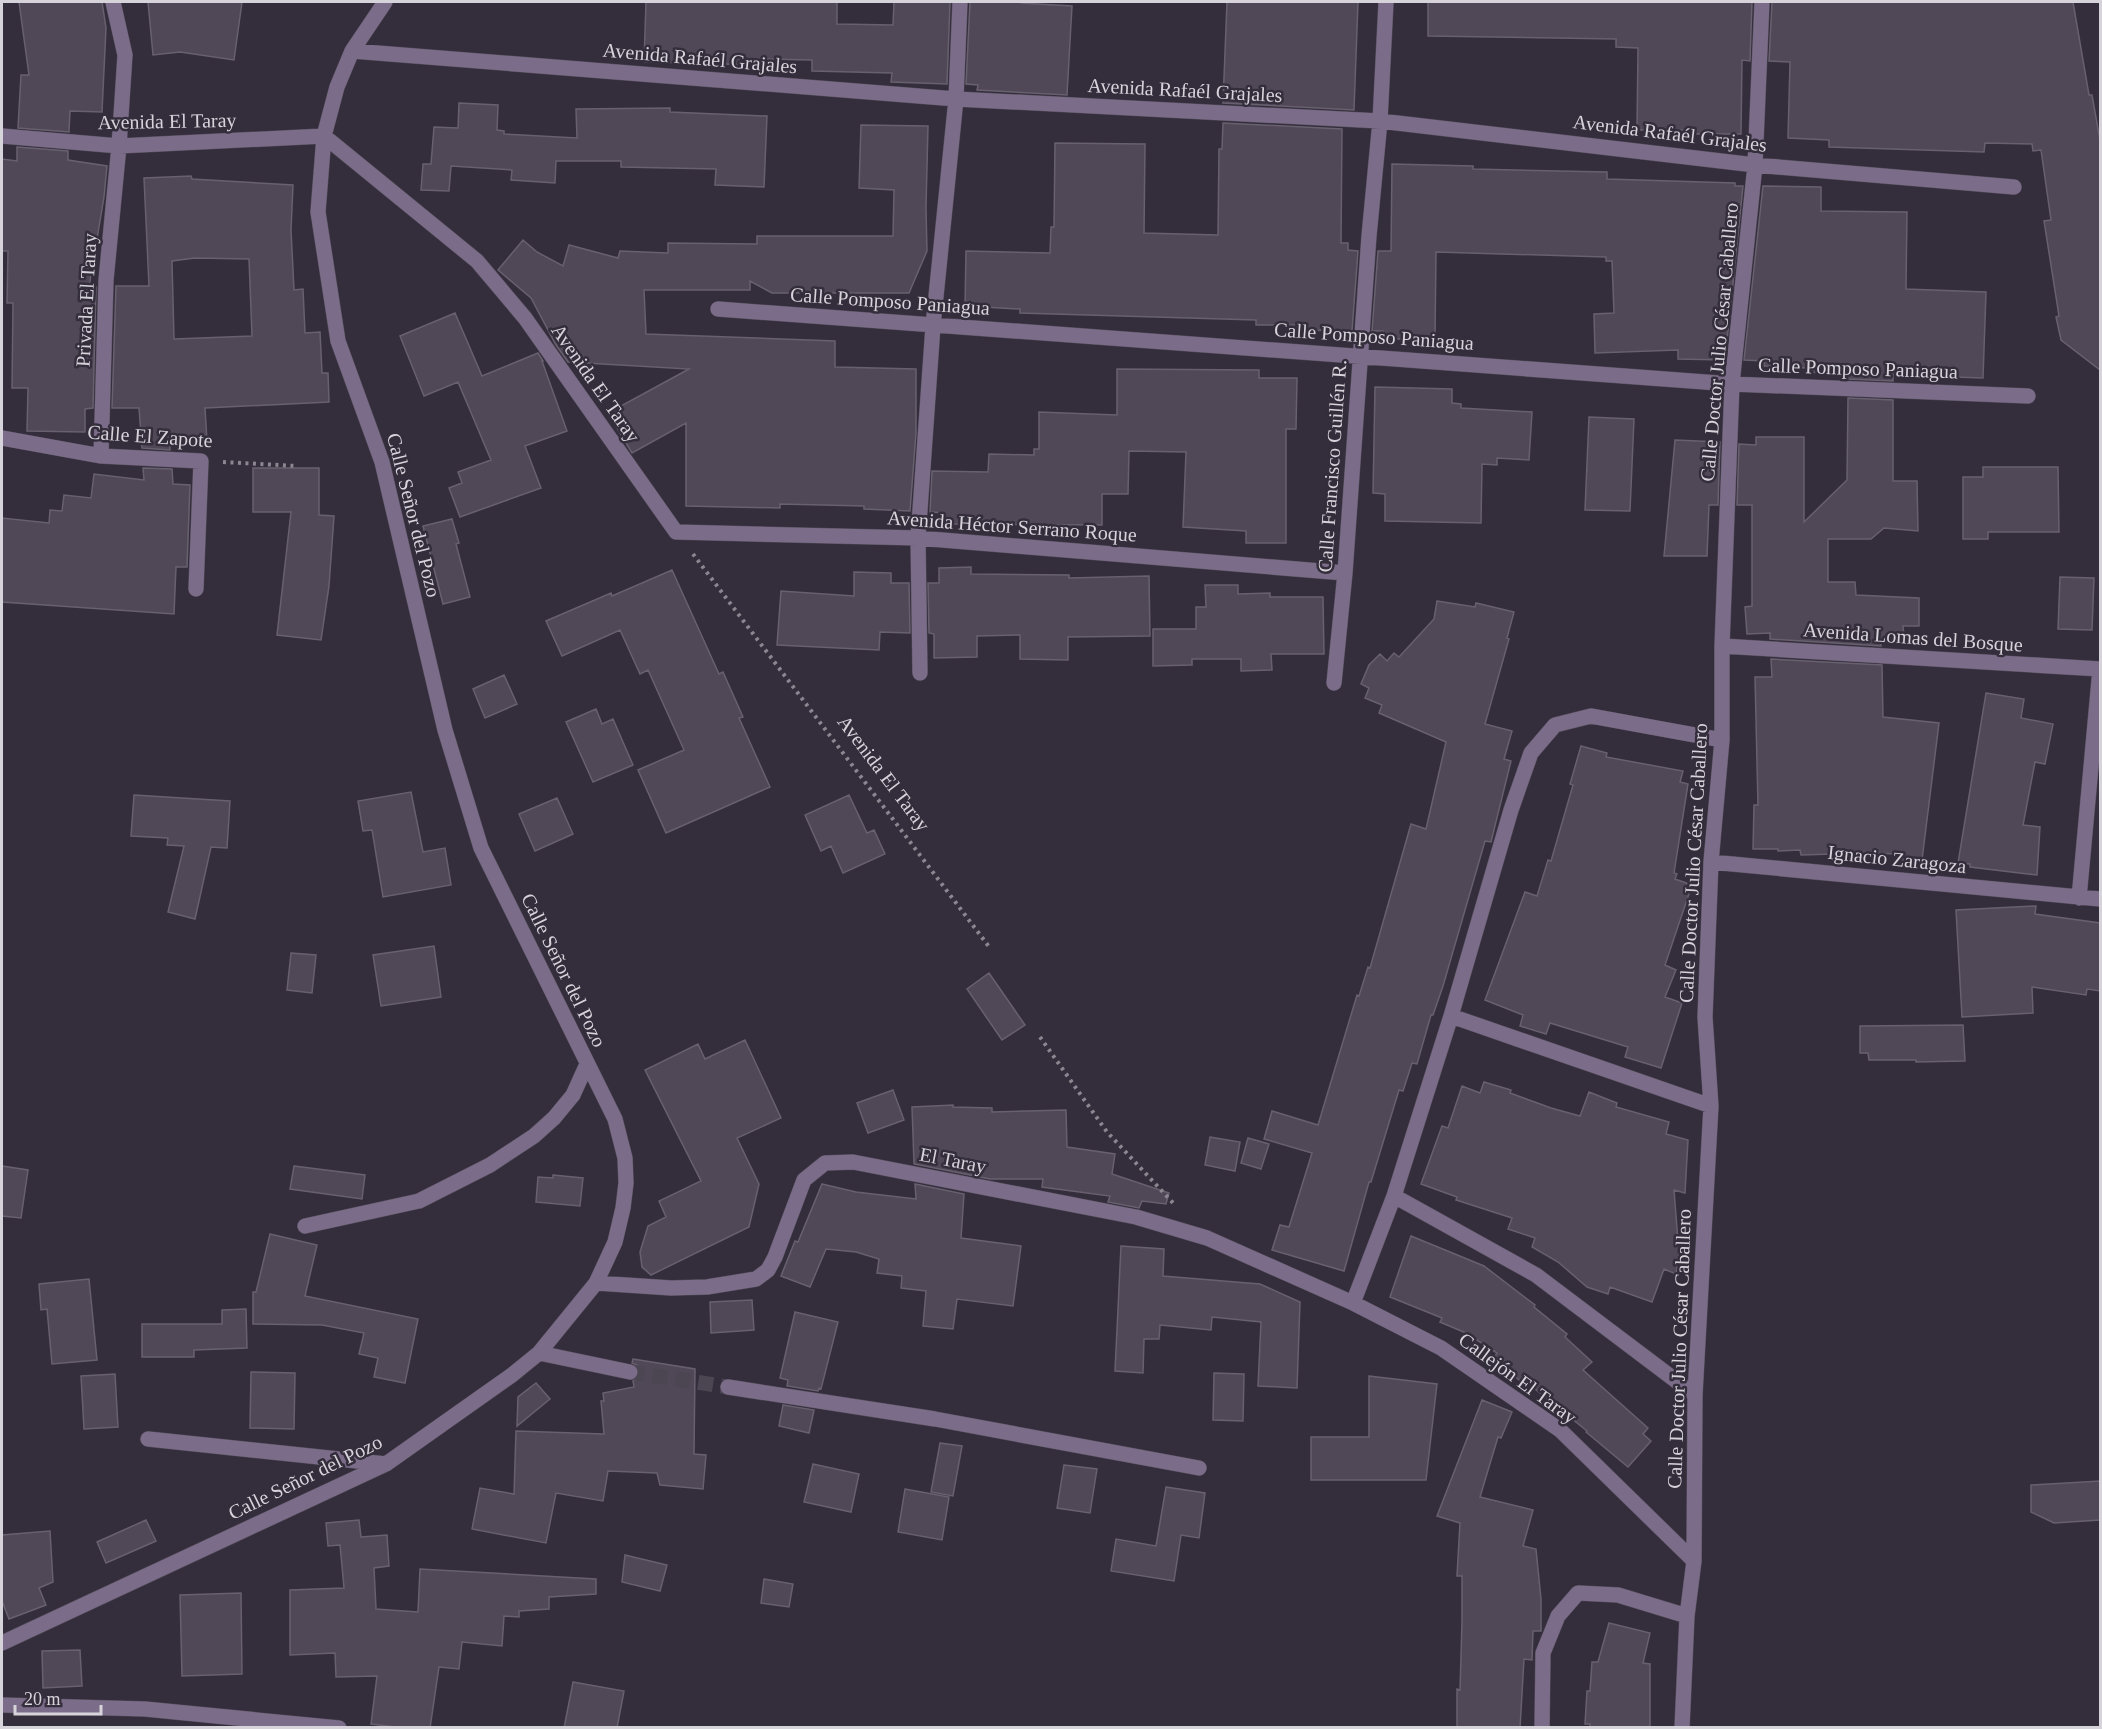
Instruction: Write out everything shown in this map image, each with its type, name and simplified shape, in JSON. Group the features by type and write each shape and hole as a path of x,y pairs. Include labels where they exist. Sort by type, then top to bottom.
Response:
{"street":[{"name":"Privada El Taray","path":"101,456 106,280 119,146 124,55 113,2"},
{"name":"Calle Señor del Pozo","path":"2,1643 386,1464 512,1375 539,1353 596,1283 615,1242 623,1208 626,1183 625,1158 615,1119 481,848 445,730 382,462 338,341 318,212 324,136 337,87 352,51 385,2"},
{"path":"920,673 918,538 933,326 956,99 960,2"},
{"name":"Calle Francisco Guillén R.","path":"1334,683 1345,573 1369,236 1380,121 1386,2"},
{"name":"Calle Doctor Julio César Caballero","path":"1682,1728 1686,1616 1694,1561 1695,1395 1711,1106 1705,1017 1711,862 1722,740 1722,646 1732,384 1755,165 1762,2"},
{"name":"Avenida Rafaél Grajales","path":"352,51 956,99 1380,121 1755,165 2014,188"},
{"name":"Avenida El Taray","path":"2,136 119,146 324,136 477,261 525,318 676,532"},
{"name":"Calle Pomposo Paniagua","path":"718,309 1732,384 2028,396"},
{"name":"Calle El Zapote","path":"2,438 101,456 201,461"},
{"path":"196,589 201,461"},
{"name":"Avenida Héctor Serrano Roque","path":"676,532 918,538 1345,573"},
{"name":"Avenida Lomas del Bosque","path":"1722,646 2100,669"},
{"path":"2079,898 2100,669"},
{"path":"1353,1303 1394,1196 1451,1016 1511,810 1531,753 1555,725 1591,716 1722,740"},
{"name":"Ignacio Zaragoza","path":"1711,862 2100,899"},
{"path":"1451,1016 1711,1106"},
{"path":"305,1226 419,1201 482,1169 534,1136 554,1118 573,1095 587,1064"},
{"name":"El Taray","path":"596,1283 671,1288 707,1287 756,1279 768,1270 775,1257 804,1180 825,1163 854,1162 1136,1217 1207,1238 1353,1303"},
{"path":"1394,1196 1536,1275 1695,1395"},
{"name":"Callejón El Taray","path":"1353,1303 1441,1348 1560,1430 1694,1561"},
{"path":"539,1353 630,1372"},
{"path":"728,1387 935,1419 1199,1468"},
{"path":"148,1439 386,1464"},
{"path":"1542,1728 1544,1653 1558,1616 1578,1593 1618,1595 1686,1616"},
{"path":"2,1705 145,1709 339,1728"}],"path":[{"name":"Calle El Zapote","path":"201,461 297,466"},
{"name":"Avenida El Taray","path":"676,532 990,948"},
{"path":"1040,1037 1107,1132 1207,1238"}],"building":[{"path":"19,2 102,2 106,28 102,112 70,111 69,132 18,128 21,75 29,75"},
{"path":"148,2 242,2 234,60 180,52 153,55"},
{"path":"646,2 837,2 837,24 893,25 894,2 950,2 947,84 891,82 892,73 812,71 812,60 765,59 765,65 644,62"},
{"path":"970,2 1021,2 1072,6 1067,95 977,90 978,85 966,84"},
{"path":"1227,2 1358,2 1354,110 1223,103"},
{"path":"1428,2 1752,2 1750,61 1742,60 1741,134 1693,134 1693,130 1637,130 1638,48 1616,47 1616,39 1428,36"},
{"path":"1772,2 2073,2 2089,95 2092,95 2100,140 2100,370 2061,340 2044,221 2051,220 2041,150 2033,151 2032,144 1985,143 1984,152 1829,147 1829,140 1788,138 1790,62 1769,61"},
{"path":"459,103 498,105 497,130 504,131 504,134 577,138 576,109 670,108 670,112 767,116 764,187 715,185 716,169 621,167 621,161 556,161 555,183 511,180 512,170 451,166 449,191 421,190 423,164 431,164 434,127 458,128"},
{"path":"1223,123 1342,129 1341,243 1348,243 1348,250 1358,251 1352,331 1297,330 1297,325 1256,325 1256,320 1020,313 1020,309 965,306 966,251 1050,253 1051,227 1054,227 1055,143 1145,144 1144,233 1218,235 1219,149 1222,149"},
{"path":"861,125 928,126 927,251 909,293 772,293 750,281 750,290 644,290 646,334 835,341 835,367 916,369 916,433 910,511 864,509 864,506 780,504 780,508 686,506 686,423 632,453 608,413 689,369 568,362 556,345 531,298 498,270 523,240 537,252 563,266 569,245 618,258 620,251 668,253 668,243 757,244 757,236 893,236 894,190 859,188"},
{"path":"17,147 68,151 68,160 107,166 89,287 96,287 93,408 85,409 85,432 27,431 28,388 12,388 13,303 7,303 8,251 2,251 2,159 17,161"},
{"path":"1392,164 1473,166 1473,169 1607,172 1607,179 1735,183 1735,186 1743,186 1725,360 1678,359 1678,350 1595,353 1594,314 1614,313 1612,261 1606,261 1606,257 1436,252 1435,339 1383,339 1383,331 1372,331 1378,251 1391,251"},
{"path":"191,176 192,179 293,185 291,230 294,290 303,289 305,333 320,332 322,373 328,373 329,402 205,408 207,441 170,443 170,450 142,448 139,408 112,408 116,286 149,286 144,178","holes":["195,258 249,259 252,336 174,339 172,261"]},
{"path":"1763,186 1821,187 1821,211 1907,212 1906,289 1986,292 1983,378 1893,375 1893,381 1848,379 1848,374 1807,372 1807,368 1764,366 1764,361 1744,360"},
{"path":"455,313 482,376 538,353 543,361 567,431 525,446 541,488 460,517 449,488 462,483 458,472 491,460 458,382 424,396 400,336"},
{"path":"1117,369 1259,370 1259,378 1297,378 1296,429 1286,429 1286,543 1246,543 1246,531 1183,527 1186,452 1129,451 1128,494 1102,494 1102,525 945,524 945,513 930,512 932,471 988,472 989,454 1034,455 1034,449 1039,449 1039,412 1117,415"},
{"path":"1375,387 1452,389 1452,403 1461,404 1461,408 1532,412 1529,460 1497,458 1497,465 1482,464 1481,523 1385,521 1385,494 1373,493"},
{"path":"1848,398 1893,400 1893,481 1917,481 1918,531 1884,528 1871,539 1828,539 1828,582 1855,582 1856,595 1919,598 1919,626 1903,626 1904,636 1886,636 1886,640 1881,640 1881,646 1770,639 1770,633 1747,634 1745,607 1752,606 1752,505 1737,505 1739,444 1756,445 1756,437 1804,437 1804,522 1847,480"},
{"path":"1589,417 1634,419 1630,511 1585,510"},
{"path":"1675,440 1720,442 1718,505 1709,505 1707,556 1664,556"},
{"path":"1983,467 2058,467 2059,532 1988,532 1988,539 1963,539 1963,477 1983,477"},
{"path":"143,468 172,469 173,484 190,485 187,567 176,567 174,614 2,602 2,518 49,523 50,510 62,511 64,495 91,498 94,474 144,480"},
{"path":"253,468 319,468 319,515 334,516 329,586 321,640 277,635 291,512 253,512"},
{"path":"452,519 470,597 443,604 423,526"},
{"path":"971,567 971,574 1069,575 1069,578 1149,576 1150,636 1068,637 1068,660 1020,659 1020,635 977,636 977,657 934,658 934,634 929,633 928,583 939,583 939,568"},
{"path":"672,570 719,674 723,672 743,717 739,718 770,787 666,833 638,770 684,750 648,670 640,674 620,630 562,656 546,621"},
{"path":"854,572 891,573 891,583 909,583 910,633 880,632 879,650 777,645 781,591 854,596"},
{"path":"2060,577 2094,578 2092,630 2058,629"},
{"path":"1205,585 1238,585 1238,594 1270,593 1270,597 1323,597 1324,654 1271,654 1272,670 1241,671 1241,659 1192,659 1192,665 1153,666 1153,629 1196,629 1196,607 1206,607"},
{"path":"1437,601 1475,607 1476,603 1514,612 1507,638 1509,639 1485,724 1512,731 1504,759 1511,761 1491,842 1485,841 1443,986 1433,1015 1431,1015 1417,1064 1412,1063 1403,1091 1399,1090 1371,1182 1369,1182 1344,1271 1272,1250 1280,1225 1289,1227 1312,1153 1264,1139 1272,1111 1318,1125 1357,995 1359,996 1368,967 1370,968 1411,824 1426,829 1446,742 1379,713 1382,705 1365,698 1369,688 1361,684 1369,665 1380,654 1387,661 1394,653 1399,657 1434,619"},
{"path":"1771,659 1882,665 1883,717 1939,723 1922,860 1896,860 1896,854 1834,851 1834,854 1801,855 1800,850 1753,849 1754,805 1758,805 1755,677 1772,677"},
{"path":"504,675 517,704 485,718 473,689"},
{"path":"1986,693 2024,699 2021,718 2053,724 2045,764 2035,762 2023,825 2040,827 2037,875 1970,867 1970,864 1958,863"},
{"path":"596,709 602,724 613,719 633,765 593,782 566,722"},
{"path":"1581,746 1607,753 1606,757 1683,771 1680,782 1688,784 1674,873 1677,874 1675,879 1692,885 1665,965 1676,970 1665,997 1682,1003 1661,1068 1625,1057 1628,1047 1550,1023 1546,1034 1520,1026 1523,1015 1485,1000 1525,892 1537,896 1548,860 1551,861 1573,785 1570,784"},
{"path":"411,792 423,852 445,848 451,885 383,897 372,830 363,831 358,801"},
{"path":"134,795 230,801 227,848 211,847 195,919 168,912 184,846 167,845 168,838 131,836"},
{"path":"849,795 867,833 874,830 885,854 843,873 831,846 821,851 805,815"},
{"path":"557,798 573,834 535,851 519,814"},
{"path":"2036,906 2035,914 2100,923 2100,991 2087,989 2086,995 2032,987 2033,1013 1962,1017 1956,910"},
{"path":"434,946 441,997 381,1006 373,955"},
{"path":"291,953 316,955 312,993 287,990"},
{"path":"989,973 1025,1025 1002,1040 967,989"},
{"path":"1963,1025 1965,1061 1869,1060 1868,1053 1860,1053 1860,1026"},
{"path":"745,1040 781,1118 737,1138 759,1184 749,1227 651,1275 642,1267 640,1252 648,1226 666,1217 659,1201 701,1181 645,1070 698,1044 705,1059"},
{"path":"1484,1082 1511,1090 1510,1093 1551,1108 1580,1116 1589,1092 1617,1103 1616,1107 1669,1122 1666,1134 1688,1140 1685,1193 1674,1190 1678,1241 1681,1242 1676,1274 1664,1269 1652,1302 1610,1287 1608,1294 1587,1287 1558,1262 1532,1247 1535,1238 1508,1229 1512,1218 1456,1200 1457,1197 1421,1184 1442,1126 1448,1128 1462,1086 1480,1093"},
{"path":"893,1090 904,1120 868,1133 857,1103"},
{"path":"953,1105 953,1107 992,1108 992,1112 1066,1110 1067,1147 1115,1154 1112,1174 1169,1193 1166,1204 1142,1201 1139,1208 1108,1202 1110,1196 1042,1187 1043,1179 990,1179 914,1164 912,1107"},
{"path":"1210,1137 1240,1142 1235,1171 1205,1165"},
{"path":"1248,1138 1269,1144 1261,1169 1241,1163"},
{"path":"2,1166 28,1170 21,1218 2,1216"},
{"path":"294,1166 365,1175 362,1199 290,1189"},
{"path":"553,1175 583,1178 580,1206 536,1202 538,1177 553,1178"},
{"path":"822,1184 856,1192 916,1199 915,1184 964,1194 961,1238 1021,1246 1013,1306 957,1299 953,1329 923,1326 926,1291 901,1288 902,1276 877,1273 879,1259 856,1252 826,1249 810,1287 781,1276"},
{"path":"270,1234 317,1245 305,1296 418,1319 405,1383 374,1377 378,1358 359,1354 364,1333 322,1325 253,1324 253,1292 256,1292"},
{"path":"1411,1236 1484,1266 1535,1305 1534,1307 1567,1334 1565,1337 1592,1362 1583,1370 1648,1428 1643,1434 1651,1441 1628,1467 1524,1380 1523,1383 1493,1359 1497,1353 1466,1333 1440,1322 1442,1318 1390,1297"},
{"path":"1121,1246 1164,1249 1163,1276 1260,1284 1300,1302 1297,1388 1258,1386 1261,1322 1212,1317 1211,1330 1160,1325 1159,1339 1144,1339 1143,1373 1115,1371"},
{"path":"89,1279 97,1360 52,1364 47,1309 41,1310 39,1284"},
{"path":"752,1300 754,1330 711,1333 710,1302"},
{"path":"246,1309 247,1348 194,1350 194,1357 142,1357 142,1324 222,1324 222,1310"},
{"path":"795,1312 838,1322 821,1389 819,1388 818,1391 787,1386 788,1380 780,1378"},
{"path":"633,1359 695,1369 694,1454 706,1455 703,1489 660,1485 657,1473 608,1471 603,1501 556,1493 546,1543 472,1529 480,1488 514,1494 516,1431 604,1434 601,1401 604,1401 603,1393 634,1387 633,1381 640,1373 637,1365 632,1363"},
{"path":"251,1372 295,1373 294,1429 250,1428"},
{"path":"1214,1373 1244,1374 1243,1421 1213,1420"},
{"path":"115,1374 118,1427 84,1429 81,1376"},
{"path":"1369,1376 1437,1384 1426,1480 1311,1480 1311,1437 1369,1437"},
{"path":"536,1383 550,1399 517,1426 518,1397"},
{"path":"1482,1400 1512,1412 1501,1438 1498,1437 1480,1497 1533,1510 1523,1546 1536,1549 1541,1599 1541,1631 1533,1631 1532,1660 1524,1659 1520,1728 1457,1728 1457,1689 1460,1690 1462,1621 1462,1576 1457,1576 1460,1523 1437,1516"},
{"path":"783,1405 814,1410 809,1433 779,1426"},
{"path":"940,1443 962,1446 953,1496 931,1492"},
{"path":"813,1464 859,1474 851,1512 804,1502"},
{"path":"1064,1465 1097,1469 1090,1513 1057,1508"},
{"path":"2100,1481 2100,1520 2054,1523 2031,1512 2031,1485"},
{"path":"1166,1487 1205,1493 1199,1538 1181,1535 1174,1581 1111,1571 1116,1539 1156,1546"},
{"path":"905,1489 949,1497 942,1540 898,1532"},
{"path":"146,1520 156,1541 106,1563 97,1542"},
{"path":"359,1520 361,1537 387,1535 389,1566 374,1568 376,1609 418,1612 420,1569 596,1579 596,1594 549,1597 549,1609 519,1611 519,1617 504,1616 502,1646 462,1642 459,1669 439,1667 430,1728 371,1724 377,1676 336,1677 335,1653 290,1655 290,1590 344,1588 340,1545 328,1546 326,1523"},
{"path":"50,1531 53,1582 39,1588 46,1605 9,1619 2,1601 2,1535"},
{"path":"625,1555 667,1565 660,1591 622,1582"},
{"path":"764,1579 793,1584 789,1607 761,1603"},
{"path":"241,1593 242,1674 182,1676 180,1595"},
{"path":"1609,1623 1650,1633 1643,1663 1650,1664 1650,1728 1590,1728 1590,1724 1585,1724 1592,1662 1598,1662"},
{"path":"80,1650 82,1686 43,1688 42,1651"},
{"path":"573,1682 624,1691 617,1728 564,1728"}],"tunnel":[{"path":"630,1372 728,1387"}]}
